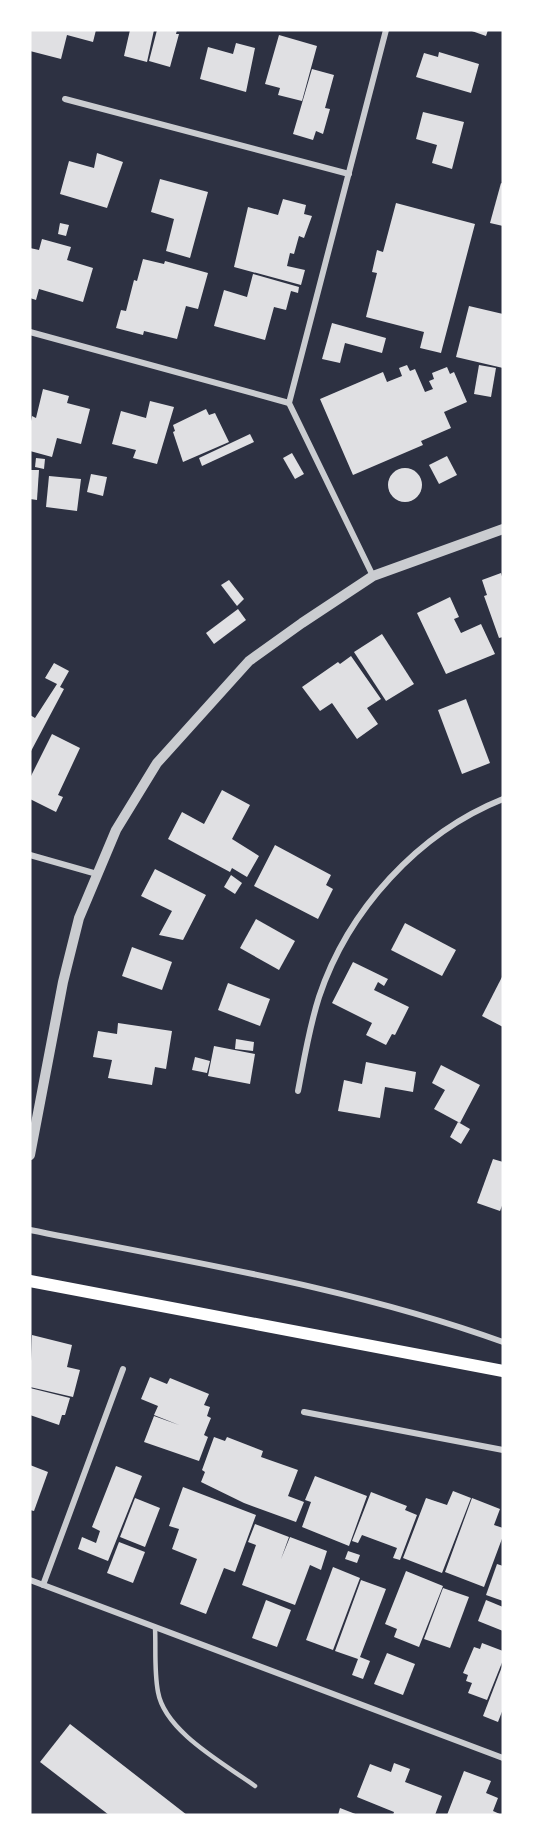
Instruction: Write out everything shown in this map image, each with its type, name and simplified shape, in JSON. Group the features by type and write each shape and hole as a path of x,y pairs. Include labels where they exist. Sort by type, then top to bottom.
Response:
{"main road":[{"path":"30,1281 503,1371"}],"street":[{"path":"373,576 289,403 386,30"},
{"path":"64,99 349,174"},
{"path":"30,332 289,403"},
{"path":"30,1155 63,982 79,918 116,830 157,763 249,661 373,576 503,529"},
{"path":"298,1091 319,998 344,941 361,915 403,865 429,842 458,822 503,799"},
{"path":"30,855 97,874"},
{"path":"30,1230 355,1296 443,1320 503,1342"},
{"path":"43,1585 123,1369"},
{"path":"304,1412 503,1450"},
{"path":"30,1580 503,1758"}],"lane":[{"path":"155,1627 158,1694 169,1715 181,1731 255,1786"}],"building":[{"path":"31,30 96,30 93,42 67,35 61,59 30,51"},
{"path":"130,30 154,30 147,62 124,56"},
{"path":"157,30 177,30 176,34 179,34 170,67 149,61"},
{"path":"469,30 488,30 486,36"},
{"path":"279,35 317,46 302,101 278,95 280,88 265,84"},
{"path":"236,43 255,48 246,92 200,79 208,47 233,54"},
{"path":"439,52 479,64 471,93 416,77 424,53 438,57"},
{"path":"312,69 334,75 325,108 330,109 323,134 316,131 313,140 293,134"},
{"path":"423,112 464,122 452,169 432,163 437,145 416,139"},
{"path":"97,153 123,162 107,208 60,194 69,161 94,168"},
{"path":"160,179 208,192 190,258 166,251 174,219 151,212"},
{"path":"501,183 503,184 503,226 490,223"},
{"path":"283,199 306,205 304,214 312,216 304,238 299,236 294,254 290,253 287,266 305,270 301,285 234,267 248,207 278,215"},
{"path":"396,203 475,224 441,353 420,348 424,332 366,317 377,273 372,272 377,250 383,252"},
{"path":"60,223 69,225 66,236 58,234"},
{"path":"42,239 71,247 67,260 93,268 83,302 39,289 36,300 30,298 30,248 39,250"},
{"path":"143,259 164,264 165,261 208,273 198,309 186,306 177,339 144,331 143,335 116,328 121,310 126,311 134,280 137,281"},
{"path":"253,274 299,287 298,293 291,291 286,310 274,307 265,340 214,326 224,290 247,297"},
{"path":"469,306 503,314 503,368 456,357"},
{"path":"332,323 386,338 382,353 345,343 340,363 322,359"},
{"path":"407,365 410,371 415,369 425,392 433,389 429,381 434,379 432,373 447,367 450,374 454,372 467,402 444,412 451,428 421,441 423,445 353,475 320,399 383,372 387,382 402,376 399,368"},
{"path":"479,365 496,368 491,397 474,394"},
{"path":"43,389 69,396 67,403 90,409 81,444 57,438 52,457 30,451 32,416 36,418"},
{"path":"150,401 174,407 157,464 133,458 136,450 112,444 121,411 146,418"},
{"path":"206,409 209,415 215,413 229,442 183,462 173,432 175,431 173,425"},
{"path":"250,434 254,442 202,466 199,458"},
{"path":"292,453 304,474 295,479 283,458"},
{"path":"447,456 457,475 439,484 429,465"},
{"path":"36,458 45,459 44,469 35,467"},
{"path":"405,468 417,473 422,485 417,497 405,502 393,497 388,485 393,473"},
{"path":"30,470 39,470 37,500 30,499"},
{"path":"91,474 107,477 103,496 87,492"},
{"path":"49,476 81,479 77,511 46,507"},
{"path":"501,573 503,637 499,638 484,596 487,595 482,580"},
{"path":"229,580 244,599 237,606 221,585"},
{"path":"450,597 459,617 454,619 461,633 481,624 495,654 446,674 417,613"},
{"path":"238,609 246,620 214,644 206,633"},
{"path":"382,634 414,684 386,701 354,652"},
{"path":"351,656 381,699 367,708 378,724 357,739 332,703 320,711 302,687 338,662 340,664"},
{"path":"54,663 69,671 60,687 64,689 30,753 30,715 35,718 57,684 45,678"},
{"path":"466,699 490,763 462,774 438,710"},
{"path":"52,734 80,748 58,795 63,797 56,812 30,799 30,778"},
{"path":"222,790 250,805 232,839 259,856 247,877 232,868 230,872 168,839 182,812 204,824"},
{"path":"275,845 331,875 326,885 333,889 318,919 254,886"},
{"path":"155,869 206,895 183,940 159,935 172,911 141,896"},
{"path":"231,875 242,883 235,894 224,887"},
{"path":"256,919 295,941 279,970 240,948"},
{"path":"405,923 456,950 442,976 391,950"},
{"path":"132,947 172,962 162,990 122,976"},
{"path":"353,962 388,979 384,986 378,982 374,990 409,1007 395,1035 392,1034 386,1045 366,1035 372,1023 332,1003"},
{"path":"503,975 503,1027 482,1016"},
{"path":"228,983 270,999 260,1026 218,1010"},
{"path":"118,1023 172,1031 166,1069 155,1067 152,1085 108,1078 112,1060 93,1057 98,1031 117,1034"},
{"path":"236,1039 254,1042 253,1051 235,1049"},
{"path":"214,1046 255,1054 250,1084 208,1076"},
{"path":"195,1057 210,1061 207,1073 192,1070"},
{"path":"366,1062 416,1072 413,1092 385,1087 380,1118 338,1111 344,1080 362,1084"},
{"path":"441,1065 480,1085 460,1123 434,1109 445,1090 432,1083"},
{"path":"458,1122 470,1129 461,1144 450,1137"},
{"path":"493,1159 503,1162 503,1203 500,1211 477,1203"},
{"path":"32,1335 72,1345 67,1367 80,1370 73,1397 30,1387"},
{"path":"150,1377 167,1384 170,1378 209,1394 204,1405 210,1407 207,1416 211,1418 204,1435 208,1437 199,1461 144,1442 154,1416 179,1425 154,1415 158,1406 141,1399"},
{"path":"30,1388 70,1398 59,1425 30,1415"},
{"path":"214,1437 225,1441 227,1437 263,1451 261,1457 298,1470 288,1496 304,1502 296,1522 244,1503 201,1482 205,1472 202,1470"},
{"path":"30,1465 48,1472 34,1511 30,1510"},
{"path":"116,1466 142,1476 108,1561 78,1549 82,1537 96,1543 100,1531 92,1527"},
{"path":"315,1476 367,1496 349,1546 302,1527 311,1502 305,1500"},
{"path":"183,1487 256,1515 235,1572 224,1568 206,1614 180,1604 197,1559 172,1549 179,1529 169,1526"},
{"path":"453,1491 471,1498 442,1573 403,1558 426,1498 447,1505"},
{"path":"371,1492 407,1506 405,1510 417,1515 400,1560 393,1558 397,1548 362,1535 358,1543 352,1541"},
{"path":"135,1498 160,1508 145,1547 120,1537"},
{"path":"472,1498 500,1509 494,1525 503,1528 503,1536 484,1587 445,1572"},
{"path":"255,1524 289,1537 281,1559 290,1537 327,1551 321,1570 310,1565 295,1605 242,1585 256,1545 248,1542"},
{"path":"119,1542 145,1552 133,1583 107,1573"},
{"path":"348,1551 360,1555 357,1563 345,1559"},
{"path":"497,1564 503,1566 503,1601 486,1595"},
{"path":"333,1567 360,1578 333,1650 306,1640"},
{"path":"406,1571 443,1586 419,1647 394,1637 397,1629 385,1624"},
{"path":"361,1580 386,1589 360,1657 370,1661 363,1679 352,1675 358,1659 335,1651"},
{"path":"443,1588 469,1597 450,1648 424,1639"},
{"path":"266,1600 291,1610 277,1647 252,1638"},
{"path":"486,1600 503,1607 503,1631 478,1621"},
{"path":"482,1643 503,1651 503,1660 487,1700 468,1693 472,1683 466,1681 468,1675 463,1673 474,1647 480,1649"},
{"path":"387,1653 415,1664 403,1695 374,1684"},
{"path":"503,1664 503,1709 498,1722 483,1716"},
{"path":"70,1724 187,1815 109,1815 40,1762"},
{"path":"394,1763 410,1769 405,1782 442,1796 435,1815 393,1815 394,1812 357,1797 370,1764 391,1772"},
{"path":"464,1771 491,1781 486,1793 498,1798 493,1811 502,1815 447,1815"},
{"path":"340,1808 358,1815 338,1815"}]}
